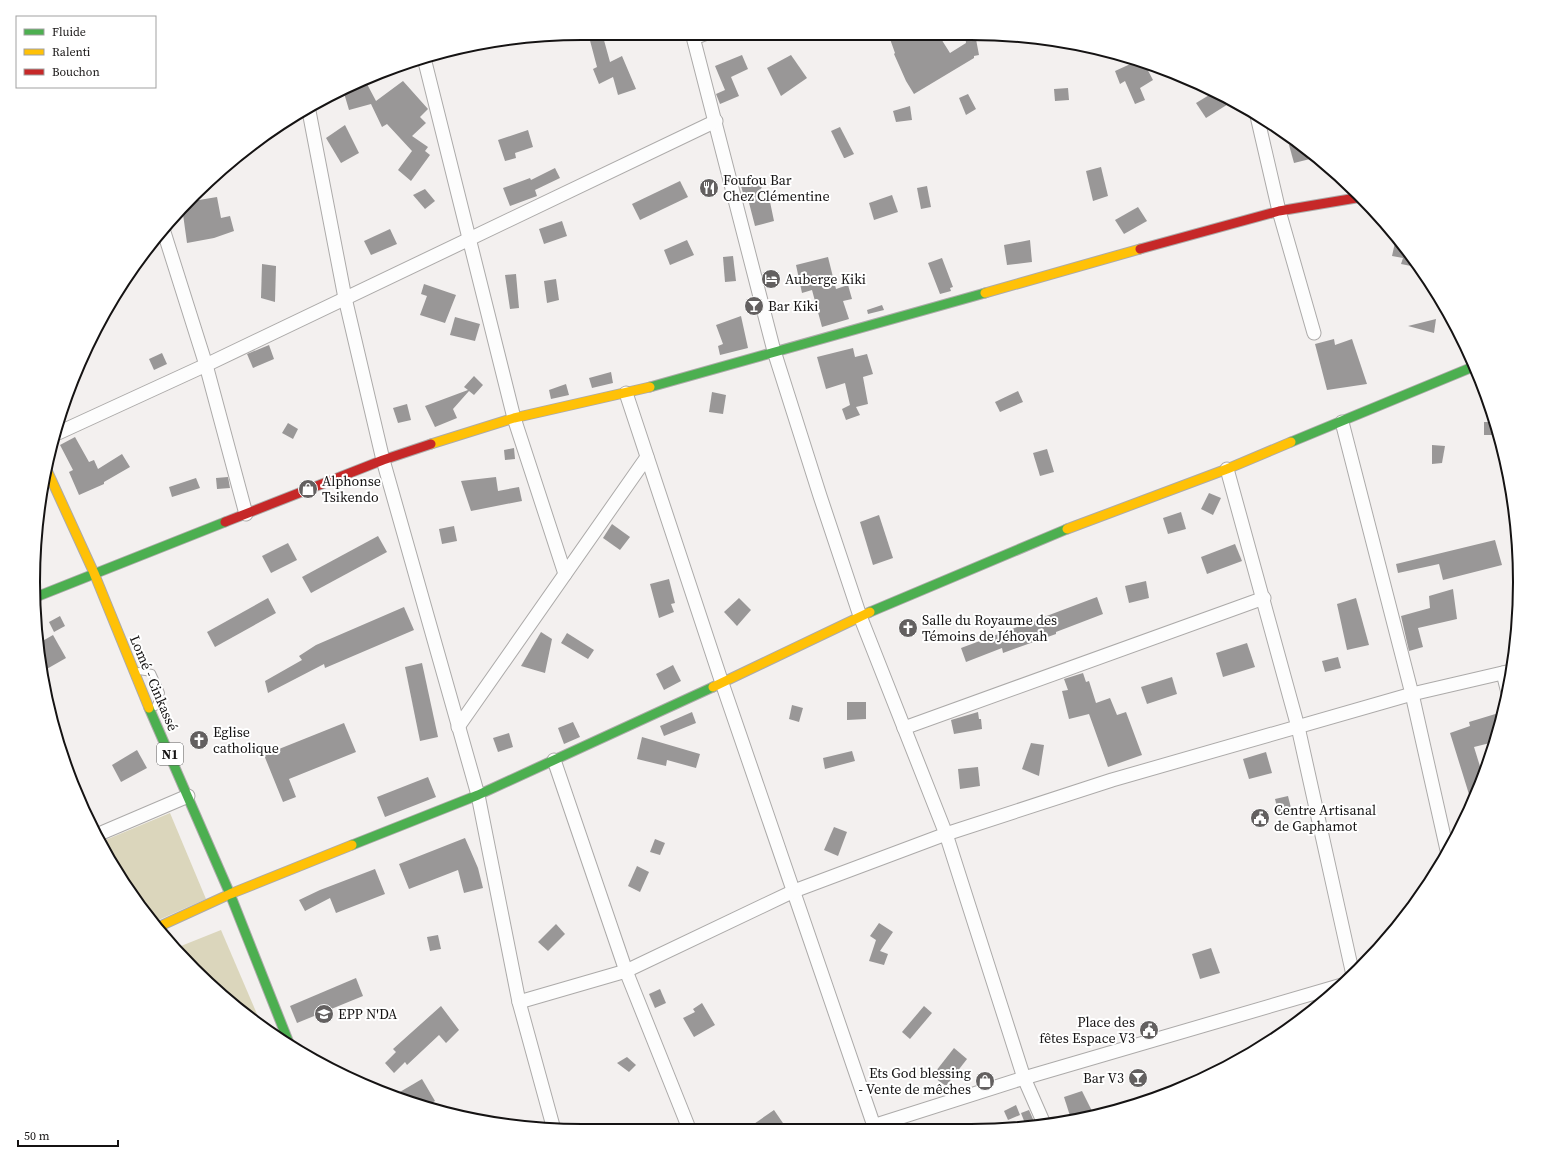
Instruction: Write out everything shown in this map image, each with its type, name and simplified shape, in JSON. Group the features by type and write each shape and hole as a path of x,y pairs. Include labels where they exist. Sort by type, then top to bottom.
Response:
{"main road":[{"path":"40,595 383,460 514,418 626,393 1279,211 1353,198"},
{"path":"163,925 230,894 478,795 722,683 860,616 1066,530 1342,422 1469,369"},
{"name":"Lomé - Cinkassé","path":"50,477 94,573 133,670 230,894 286,1036"}],"street":[{"path":"694,40 774,351 820,496 860,616 946,834 1024,1078 1042,1119"},
{"path":"425,63 514,418 565,574"},
{"path":"310,114 345,298 383,460 478,795 519,1002 552,1123"},
{"path":"61,431 206,365 716,121"},
{"path":"1258,122 1279,211 1314,333"},
{"path":"165,236 206,365 246,514"},
{"path":"626,393 722,683 873,1124"},
{"path":"1342,422 1412,694 1445,843"},
{"path":"458,727 647,457"},
{"path":"1227,468 1264,598 1298,727 1351,967"},
{"path":"904,728 1264,598"},
{"path":"519,1002 626,971 794,891 946,834 1112,780 1412,694 1505,672"},
{"path":"554,760 626,971 687,1124"},
{"path":"102,833 188,796"},
{"path":"880,1124 1024,1078 1329,988"}],"lane":[{"path":"133,670 152,673 158,686 161,693 152,714"}],"shaded area":[{"path":"170,813 206,899 159,920 131,883 106,840"},
{"path":"221,930 258,1016 225,989 181,946"}],"building":[{"path":"590,40 604,40 610,62 622,56 636,89 618,95 613,77 599,84 593,69 597,67"},
{"path":"890,40 942,40 950,53 966,43 966,40 971,40 976,40 979,55 974,56 974,58 914,94 906,81 894,54 895,53"},
{"path":"742,55 748,69 731,77 739,96 720,104 716,94 725,90 715,66"},
{"path":"791,55 807,78 781,96 767,68"},
{"path":"1130,64 1148,70 1153,80 1140,88 1145,100 1135,104 1125,81 1120,84 1115,71"},
{"path":"403,81 428,109 420,117 426,123 412,136 428,147 425,151 430,155 411,181 398,170 412,151 387,124 382,127 371,104 349,110 345,95 367,85 376,101"},
{"path":"1068,88 1069,100 1055,101 1054,89"},
{"path":"968,94 976,109 966,115 959,98"},
{"path":"1209,95 1227,105 1206,118 1196,103"},
{"path":"910,106 912,120 896,122 893,111"},
{"path":"345,125 359,153 341,163 326,138"},
{"path":"840,127 854,154 845,158 831,131"},
{"path":"528,130 533,147 515,153 516,158 505,161 498,140"},
{"path":"1289,145 1291,145 1309,159 1294,163"},
{"path":"1101,167 1108,196 1093,201 1086,171"},
{"path":"555,168 560,178 535,190 537,196 510,206 503,188 530,178 531,180"},
{"path":"765,179 757,199 769,197 774,221 755,226 748,199 745,200 741,186"},
{"path":"680,181 688,197 640,220 632,204"},
{"path":"927,186 931,207 921,209 917,188"},
{"path":"425,189 435,201 425,209 413,195"},
{"path":"892,195 898,212 874,220 869,203"},
{"path":"217,197 221,218 230,216 234,231 214,238 187,243 183,216 198,200"},
{"path":"1138,207 1147,221 1124,234 1115,220"},
{"path":"562,221 567,236 544,244 539,229"},
{"path":"390,229 397,244 371,255 364,241"},
{"path":"687,240 694,255 670,265 664,250"},
{"path":"1030,240 1032,262 1007,265 1004,245"},
{"path":"1395,244 1411,266 1401,264 1403,258 1392,256"},
{"path":"733,256 736,281 725,282 723,257"},
{"path":"828,257 836,289 848,285 852,299 843,301 849,319 822,327 812,290 802,293 796,265"},
{"path":"942,258 953,287 950,288 951,291 940,294 928,263"},
{"path":"262,264 276,266 275,302 261,298"},
{"path":"516,274 519,308 510,309 505,275"},
{"path":"556,279 559,300 547,303 544,281"},
{"path":"424,284 456,295 445,323 420,315 427,296 421,294"},
{"path":"882,305 884,310 868,314 867,310"},
{"path":"741,316 748,348 720,355 718,346 723,344 716,325"},
{"path":"455,317 480,324 475,341 450,335"},
{"path":"1436,319 1434,333 1408,326"},
{"path":"1334,339 1335,345 1352,339 1367,384 1327,390 1315,344"},
{"path":"269,345 274,359 253,368 247,354"},
{"path":"853,348 855,357 867,354 873,374 863,377 868,404 856,407 860,415 846,420 842,409 850,405 845,383 826,389 817,357"},
{"path":"162,353 167,364 154,370 149,359"},
{"path":"611,372 613,383 592,388 589,378"},
{"path":"474,376 483,385 474,395 469,391 453,409 457,418 435,427 425,406 468,390 464,387"},
{"path":"566,384 569,395 551,399 549,390"},
{"path":"1018,391 1023,402 1000,412 995,402"},
{"path":"712,392 726,395 723,414 709,412"},
{"path":"407,404 411,420 398,423 393,408"},
{"path":"1484,422 1489,422 1493,435 1484,435"},
{"path":"288,423 298,429 293,439 282,433"},
{"path":"75,437 89,462 94,460 98,469 122,454 130,467 104,482 104,484 79,495 69,472 73,470 60,445"},
{"path":"1432,445 1445,446 1442,463 1432,464"},
{"path":"514,448 515,459 505,460 504,450"},
{"path":"1047,449 1054,472 1040,476 1033,453"},
{"path":"228,477 230,488 217,489 216,478"},
{"path":"496,477 498,491 519,487 522,501 471,511 461,481"},
{"path":"196,478 200,488 172,497 169,487"},
{"path":"1209,493 1221,498 1213,515 1201,509"},
{"path":"1181,512 1186,529 1168,534 1163,518"},
{"path":"879,515 893,558 873,565 860,522"},
{"path":"612,524 630,537 620,550 603,538"},
{"path":"454,526 457,541 442,544 439,529"},
{"path":"378,536 387,552 311,593 302,577"},
{"path":"1495,540 1502,565 1443,580 1439,564 1398,573 1396,564"},
{"path":"288,543 297,560 271,573 262,556"},
{"path":"1235,544 1242,561 1207,574 1201,557"},
{"path":"669,579 675,603 671,604 674,612 659,618 650,584"},
{"path":"1146,581 1149,598 1129,603 1125,586"},
{"path":"1453,589 1457,619 1418,628 1423,647 1409,651 1401,616 1430,608 1429,596"},
{"path":"1097,597 1103,614 1056,632 1056,634 1003,653 1002,648 966,662 961,648"},
{"path":"268,598 276,613 215,647 207,632"},
{"path":"739,598 751,610 737,626 724,612"},
{"path":"1356,598 1369,645 1347,650 1337,604"},
{"path":"404,607 414,630 325,668 324,664 268,693 265,681 302,660 299,656 316,645"},
{"path":"60,616 65,626 54,632 49,622"},
{"path":"541,632 552,639 545,673 521,666"},
{"path":"567,633 594,650 588,659 561,643"},
{"path":"53,635 66,658 47,669 45,653 44,640"},
{"path":"1247,643 1255,667 1223,677 1216,653"},
{"path":"1338,657 1341,668 1325,672 1322,661"},
{"path":"422,663 438,737 420,741 405,667"},
{"path":"673,665 681,681 664,690 656,674"},
{"path":"1083,673 1086,682 1089,681 1096,703 1110,698 1117,715 1126,712 1142,755 1108,767 1089,714 1069,719 1062,691 1068,690 1064,679"},
{"path":"1172,677 1177,694 1147,704 1141,687"},
{"path":"847,702 866,702 866,719 847,720"},
{"path":"792,705 803,708 799,722 789,719"},
{"path":"692,712 696,723 664,736 660,726"},
{"path":"978,712 979,719 981,719 982,729 954,734 951,720"},
{"path":"1497,714 1488,743 1474,747 1480,767 1469,795 1450,733 1470,726 1469,722"},
{"path":"573,722 580,737 564,744 558,728"},
{"path":"344,723 356,752 289,779 296,797 283,802 264,755"},
{"path":"509,733 513,747 498,752 493,738"},
{"path":"642,737 700,754 696,768 667,760 666,766 637,759"},
{"path":"1031,743 1044,745 1039,776 1022,769"},
{"path":"137,750 147,768 121,782 112,765"},
{"path":"852,751 855,761 825,769 823,758"},
{"path":"1266,752 1272,773 1249,779 1243,759"},
{"path":"978,767 980,786 960,789 958,769"},
{"path":"428,777 436,797 385,817 377,797"},
{"path":"1288,796 1292,812 1279,815 1275,799"},
{"path":"834,827 847,832 838,856 824,850"},
{"path":"465,838 478,868 483,888 464,893 458,870 409,889 399,864"},
{"path":"655,839 665,843 660,855 650,852"},
{"path":"637,866 649,872 640,892 628,886"},
{"path":"375,869 385,894 336,913 330,898 305,911 299,900 320,890"},
{"path":"879,923 893,932 880,951 888,954 884,965 869,961 876,940 870,936"},
{"path":"556,924 565,934 548,951 538,942"},
{"path":"438,935 441,949 430,951 427,937"},
{"path":"1211,948 1220,973 1200,979 1192,954"},
{"path":"356,978 363,996 297,1023 290,1006"},
{"path":"660,989 666,1003 655,1008 649,994"},
{"path":"702,1003 715,1025 694,1037 683,1018 695,1012 693,1009"},
{"path":"441,1006 459,1030 446,1043 439,1035 407,1065 405,1062 394,1073 385,1063 396,1052 393,1049"},
{"path":"924,1006 932,1013 910,1039 902,1032"},
{"path":"954,1048 967,1059 946,1086 932,1076"},
{"path":"627,1057 636,1065 629,1072 617,1063"},
{"path":"422,1079 435,1101 432,1103 400,1092"},
{"path":"1082,1091 1092,1111 1070,1115 1064,1097"},
{"path":"1016,1105 1020,1115 1008,1120 1004,1111"},
{"path":"774,1110 784,1124 754,1124"},
{"path":"1029,1110 1033,1120 1024,1121 1021,1113"}],"traffic: fast":[{"path":"650,387 985,293"},
{"path":"1291,442 1469,368"},
{"path":"40,595 225,522"},
{"path":"870,612 1067,529"},
{"path":"352,845 478,795 713,687"},
{"path":"149,708 230,894 286,1036"}],"traffic: slow":[{"path":"985,293 1140,249"},
{"path":"431,444 514,418 650,387"},
{"path":"1067,529 1227,469 1291,442"},
{"path":"50,477 94,573 149,708"},
{"path":"713,687 870,612"},
{"path":"163,925 230,894 352,845"}],"traffic: jam":[{"path":"1140,249 1279,211 1353,198"},
{"path":"225,522 383,460 431,444"}],"place":[{"name":"Foufou Bar Chez Clémentine","path":"709,188"},
{"name":"Auberge Kiki","path":"771,279"},
{"name":"Bar Kiki","path":"754,306"},
{"name":"Alphonse Tsikendo","path":"308,489"},
{"name":"Salle du Royaume des Témoins de Jéhovah","path":"908,628"},
{"name":"Eglise catholique","path":"199,740"},
{"name":"Centre Artisanal de Gaphamot","path":"1260,818"},
{"name":"EPP N'DA","path":"324,1014"},
{"name":"Place des fêtes Espace V3","path":"1149,1030"},
{"name":"Bar V3","path":"1138,1078"},
{"name":"Ets God blessing - Vente de mêches","path":"985,1081"}]}
